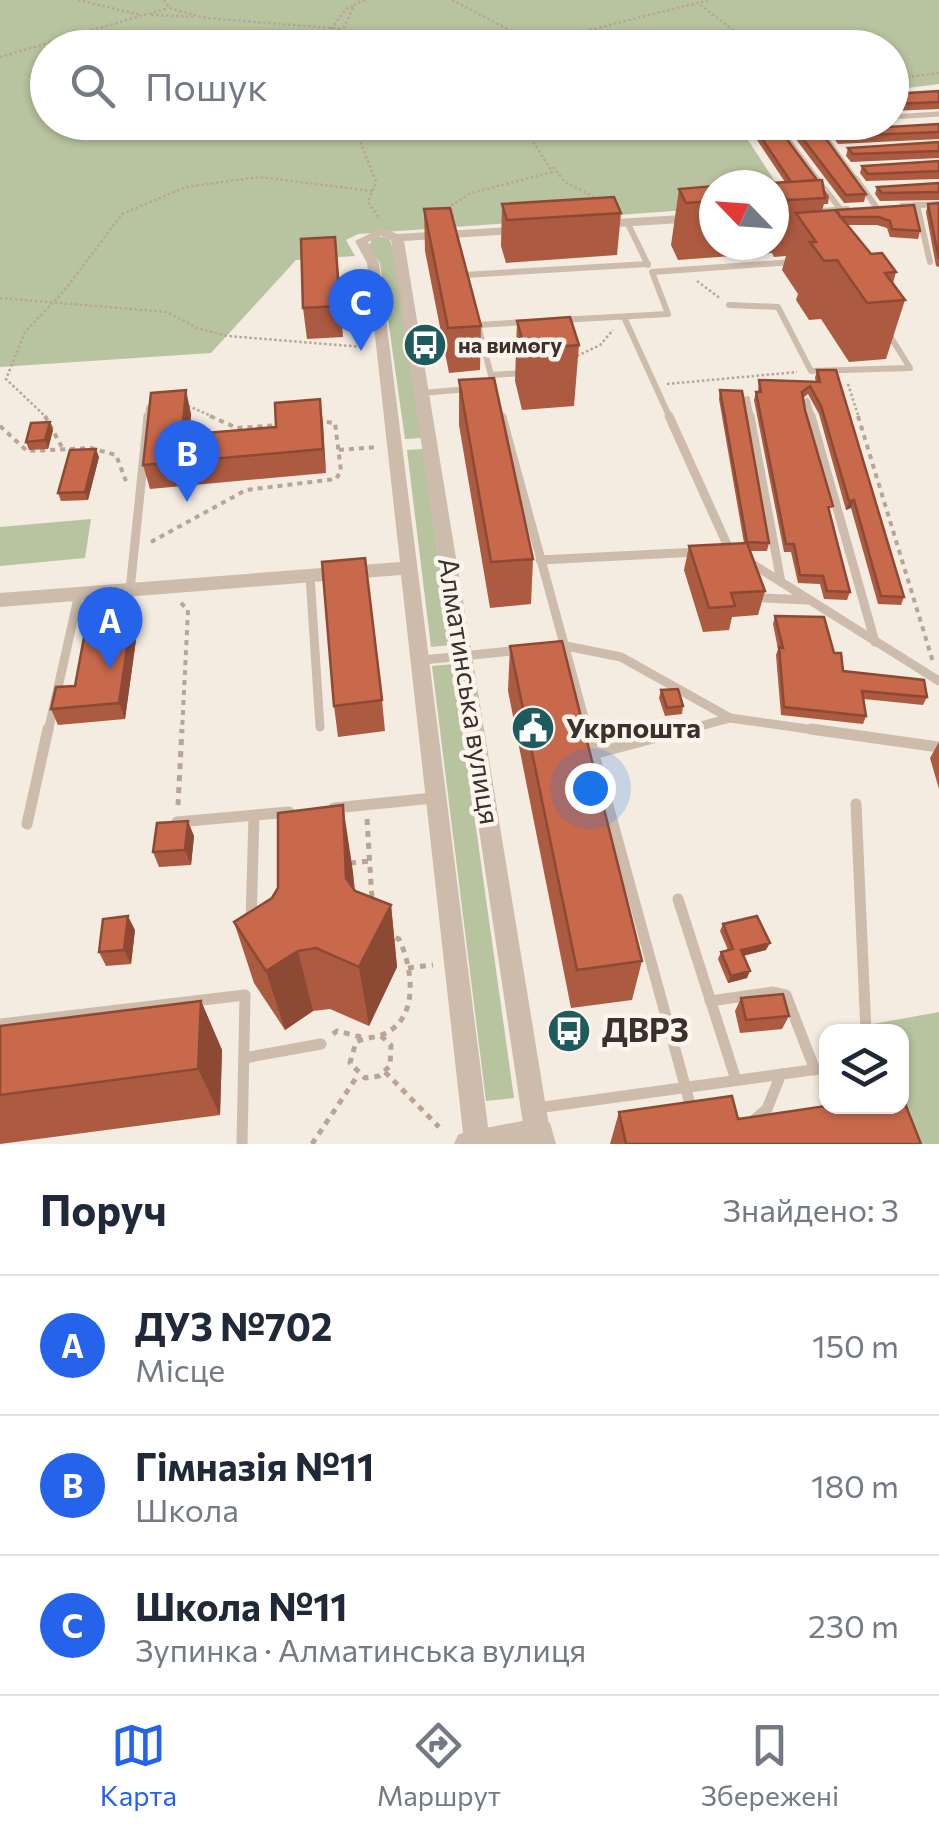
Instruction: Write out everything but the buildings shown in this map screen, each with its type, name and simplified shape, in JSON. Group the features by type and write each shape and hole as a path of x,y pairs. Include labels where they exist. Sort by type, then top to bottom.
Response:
{"street":[{"path":"806,212 822,211"},
{"path":"585,225 699,218"},
{"path":"399,238 456,242 548,228"},
{"name":"Алматинська вулиця","path":"474,1144 423,660 374,263 361,241 381,232 399,238 537,1129"},
{"path":"0,600 409,568"},
{"path":"474,1144 537,1129"}],"lane":[{"path":"909,116 939,114"},
{"path":"789,140 842,210"},
{"path":"828,140 876,208"},
{"path":"835,150 852,149"},
{"path":"848,168 866,167"},
{"path":"862,188 882,186"},
{"path":"830,227 822,211 939,204"},
{"path":"918,205 930,262"},
{"path":"550,321 668,314 650,268 625,222"},
{"path":"464,275 683,270 811,261"},
{"path":"461,262 469,292"},
{"path":"729,306 778,307 812,371 910,368 878,316"},
{"path":"473,308 692,1111 703,1126"},
{"path":"624,317 730,550 939,680"},
{"path":"478,325 532,322"},
{"path":"491,375 527,373"},
{"path":"422,393 494,388"},
{"path":"747,399 781,582"},
{"path":"807,401 875,642"},
{"path":"130,590 149,408"},
{"path":"540,560 730,550"},
{"path":"310,576 320,727"},
{"path":"26,824 80,594"},
{"path":"764,598 810,600"},
{"path":"544,647 563,645 621,656 730,718 939,748"},
{"path":"423,660 525,649"},
{"path":"593,754 730,718"},
{"path":"329,808 438,798"},
{"path":"856,804 866,1024"},
{"path":"177,822 310,810"},
{"path":"250,930 254,815"},
{"path":"678,899 736,1080"},
{"path":"710,1001 773,992 786,995 819,1065"},
{"path":"0,1024 244,995 242,1144"},
{"path":"244,1058 320,1044"},
{"path":"537,1129 687,1086 819,1069"},
{"path":"731,1124 762,1115 781,1074"}],"path":[{"path":"78,0 143,15 331,30 343,29 355,4"},
{"path":"164,0 169,8"},
{"path":"344,0 346,9"},
{"path":"331,30 346,9 365,0"},
{"path":"593,30 709,0"},
{"path":"456,1 510,30"},
{"path":"700,4 734,30"},
{"path":"92,30 169,8 206,18"},
{"path":"0,57 30,48"},
{"path":"909,77 939,73"},
{"path":"360,140 376,182 368,202 389,231 399,238"},
{"path":"534,140 566,182 603,201 625,222"},
{"path":"456,242 452,205 460,199 543,176 552,172 553,167"},
{"path":"64,451 48,418 6,380 25,332 122,214 186,186 259,177 372,191"},
{"path":"683,270 729,306"},
{"path":"0,298 166,312 188,327 264,343 290,342 328,349 364,347"},
{"path":"573,358 600,345 624,317"},
{"path":"654,385 812,371"},
{"path":"844,371 939,680"},
{"path":"149,408 193,406 237,428 294,424"},
{"path":"134,552 246,490 336,479 342,470 335,424 310,422"},
{"path":"0,426 27,451 90,448 116,455 122,477 140,496"},
{"path":"339,450 377,447"},
{"path":"175,595 188,610 177,822"},
{"path":"366,804 372,900"},
{"path":"350,863 370,861"},
{"path":"320,1044 336,1031 361,1037 381,1036 403,1022 410,1009 400,940 377,929"},
{"path":"407,968 432,965"},
{"path":"381,1036 392,1052 386,1072"},
{"path":"358,1075 350,1056 361,1037"},
{"path":"358,1075 372,1078 386,1072"},
{"path":"386,1072 439,1127"},
{"path":"312,1144 358,1075"}],"green space":[{"path":"0,0 939,0 939,84 909,88 909,30 30,30 30,140 748,140 768,170 699,170 699,209 358,234 346,240 355,256 296,260 211,353 0,367"},
{"path":"374,236 389,238 397,262 422,438 405,439 380,263 368,247"},
{"path":"423,449 451,645 431,647 407,450"},
{"path":"91,519 85,558 0,566 0,527"},
{"path":"453,664 514,1098 486,1101 432,666"},
{"path":"939,1012 939,1144 910,1144 904,1114 909,1114 909,1024 873,1024"}],"place":[{"name":"на вимогу","path":"425,345"},
{"name":"Школа №11","path":"361,351"},
{"name":"Гімназія №11","path":"187,502"},
{"name":"ДУЗ №702","path":"110,669"},
{"name":"Укрпошта","path":"533,728"},
{"name":"ДВРЗ","path":"569,1031"}]}
